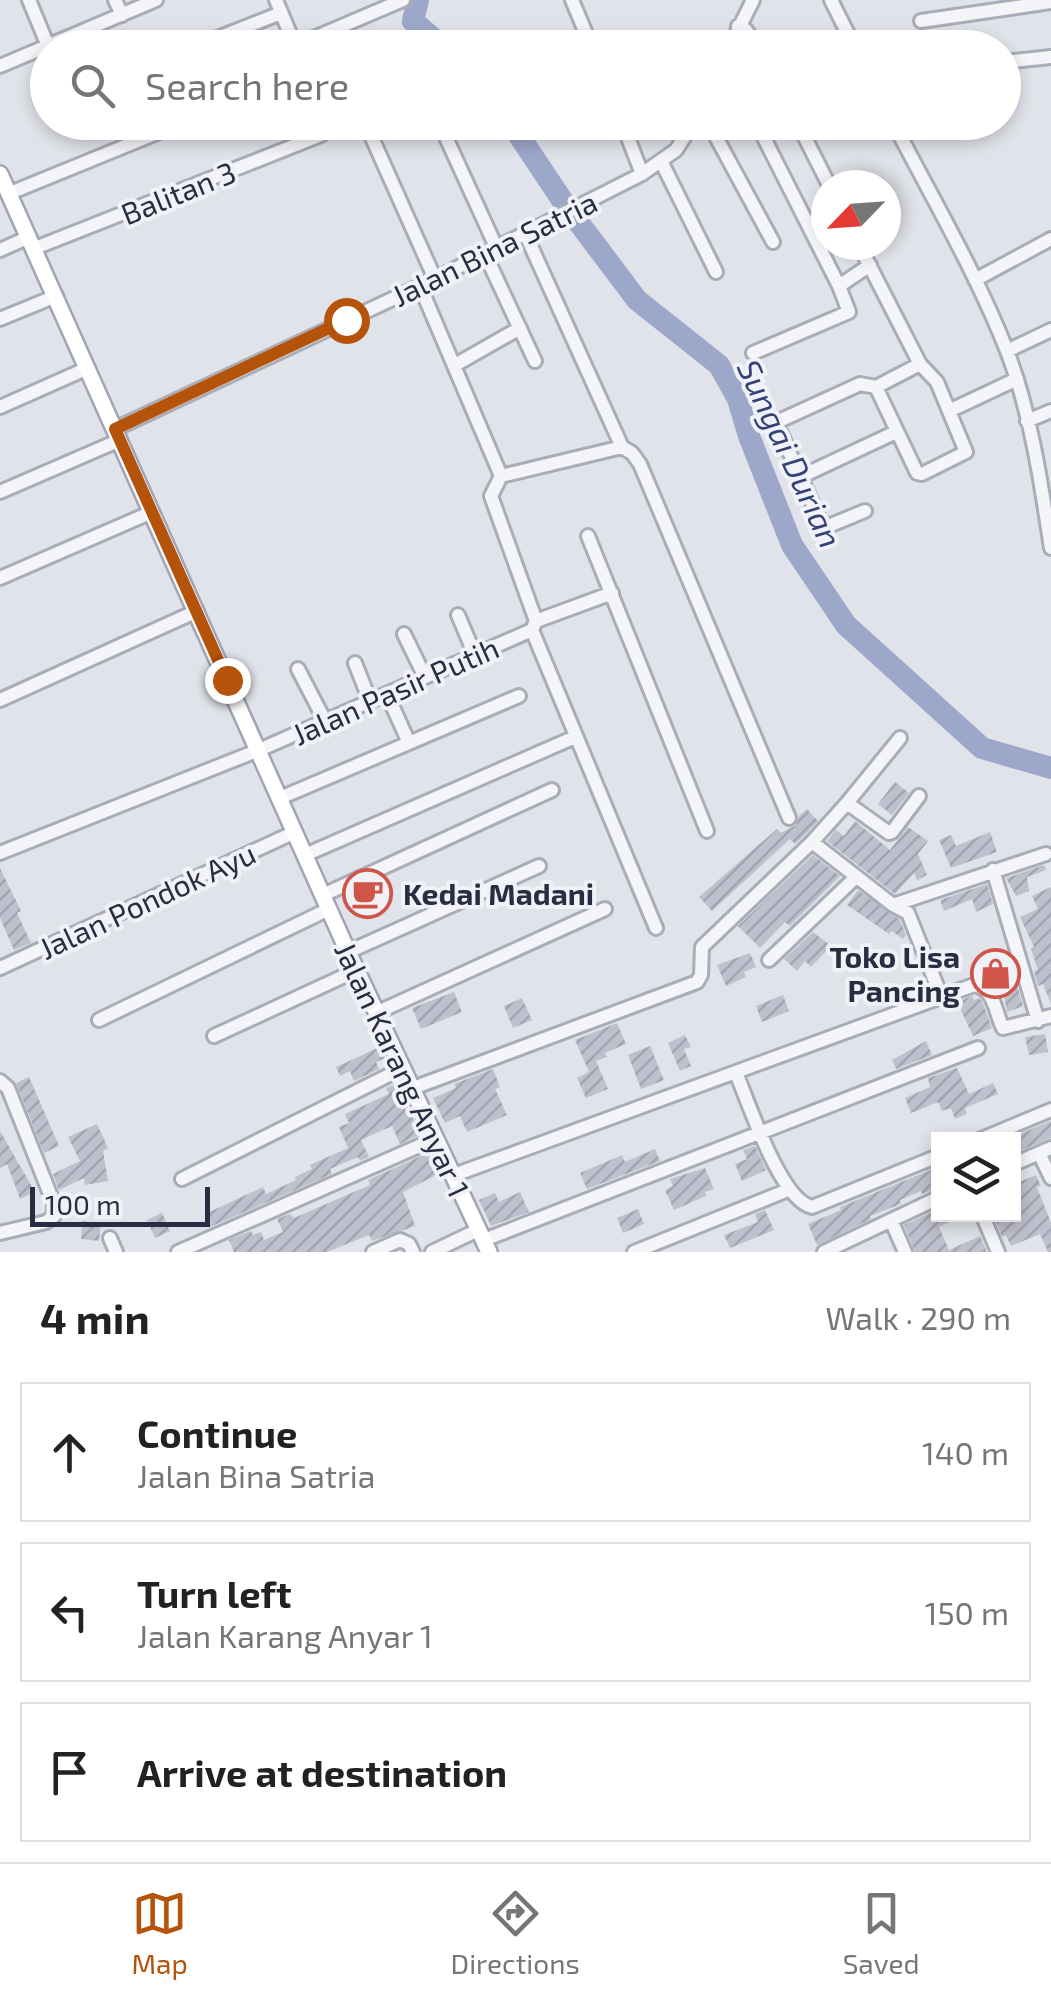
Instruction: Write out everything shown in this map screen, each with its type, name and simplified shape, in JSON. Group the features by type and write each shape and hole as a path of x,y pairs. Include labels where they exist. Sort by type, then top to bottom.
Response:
{"main road":[{"name":"Jalan Karang Anyar 1","path":"0,174 348,952 484,1241"}],"street":[{"path":"29,0 41,30"},
{"path":"115,0 122,15"},
{"path":"86,30 156,0"},
{"path":"334,30 403,0"},
{"path":"572,0 584,30"},
{"path":"736,30 753,0"},
{"path":"831,0 846,30"},
{"path":"921,21 1051,2"},
{"path":"229,30 278,6 288,30"},
{"path":"738,26 746,30"},
{"path":"0,66 30,54"},
{"path":"1021,60 1051,57"},
{"path":"10,193 140,140"},
{"name":"Balitan 3","path":"0,250 32,243 294,140"},
{"path":"373,140 436,279"},
{"path":"446,140 535,361"},
{"path":"629,140 642,174"},
{"name":"Jalan Bina Satria","path":"0,492 526,234 662,162 682,140"},
{"path":"718,140 773,242"},
{"path":"753,353 847,314 848,309 765,140"},
{"path":"806,140 821,170"},
{"path":"902,140 976,280 1007,351 1027,421 1051,548"},
{"path":"662,162 716,272"},
{"path":"526,234 622,447 640,464 789,818"},
{"path":"976,280 1051,238"},
{"path":"865,511 824,526 778,427 779,420 868,383 876,387 917,474 966,452 951,410 932,374 920,364 868,260"},
{"path":"839,286 870,265"},
{"path":"420,286 501,476"},
{"path":"0,319 56,296"},
{"path":"455,365 520,328"},
{"path":"1007,351 1051,330"},
{"path":"876,387 920,364"},
{"path":"0,407 88,368"},
{"path":"951,410 1017,379"},
{"path":"1027,421 1051,411"},
{"path":"800,476 896,432"},
{"path":"622,447 501,476 492,490 492,503 576,737 656,928"},
{"path":"0,578 152,512"},
{"path":"588,536 707,831"},
{"name":"Jalan Pasir Putih","path":"0,853 258,750 476,655 534,625 612,594"},
{"path":"0,700 196,612"},
{"path":"458,615 476,655"},
{"path":"404,634 425,677"},
{"path":"354,663 370,701"},
{"path":"298,669 325,721"},
{"path":"387,694 409,743"},
{"path":"280,798 519,696"},
{"path":"305,855 576,737"},
{"path":"413,1088 697,982 702,948 812,842 900,738"},
{"path":"100,1020 552,790"},
{"path":"847,803 888,833 898,828 919,796"},
{"name":"Jalan Pondok Ayu","path":"0,968 295,832"},
{"path":"812,842 910,916 941,996"},
{"path":"893,905 1046,854"},
{"path":"348,952 540,866"},
{"path":"454,1175 974,985 984,986 990,992 1004,1028 1044,1018 993,870"},
{"path":"769,960 856,877"},
{"path":"378,1012 605,910"},
{"path":"214,1036 357,970"},
{"path":"432,1252 484,1241 978,1048"},
{"path":"182,1179 404,1068"},
{"path":"736,1073 788,1190 799,1202 812,1207 931,1159"},
{"path":"0,1081 8,1088 54,1204 54,1216 46,1222 0,1233"},
{"path":"998,1132 1051,1110"},
{"path":"178,1252 436,1139"},
{"path":"1021,1161 1045,1150 1051,1178"},
{"path":"634,1252 788,1190"},
{"path":"824,1252 931,1201"},
{"path":"891,1220 905,1252"},
{"path":"985,1222 998,1252"},
{"path":"856,1237 863,1252"},
{"path":"110,1238 116,1252"},
{"path":"373,1252 400,1240 410,1244 413,1252"}],"building":[{"path":"895,782 909,793 892,815 878,804"},
{"path":"807,809 818,821 805,835 795,844 790,839 712,911 699,897 777,829 781,833 796,825"},
{"path":"855,821 890,850 908,827 928,841 918,854 927,875 917,880 914,873 895,894 827,841 836,830 844,836"},
{"path":"990,832 997,852 951,868 939,840 951,835 956,846"},
{"path":"813,855 840,876 790,926 785,922 760,948 738,926"},
{"path":"1044,865 1046,870 1027,877 1029,891 1016,896 1006,878"},
{"path":"0,868 31,943 14,950 0,918"},
{"path":"987,884 993,904 976,912 972,899 944,911 940,900"},
{"path":"1051,887 1051,1004 1043,984 1038,986 1031,949 1034,947 1020,917 1038,909 1032,896"},
{"path":"858,890 900,920 906,935 903,939 847,905"},
{"path":"813,932 831,946 811,967 805,961 797,971 784,959"},
{"path":"750,953 756,967 744,972 746,977 726,986 717,965"},
{"path":"1015,978 1023,1006 1007,1012 1002,982"},
{"path":"454,992 462,1012 421,1029 412,1008"},
{"path":"783,995 789,1011 762,1022 756,1006"},
{"path":"972,996 982,1001 992,1028 973,1036 957,1002"},
{"path":"522,998 532,1020 513,1028 504,1006"},
{"path":"617,1023 626,1044 596,1061 608,1089 586,1098 577,1078 589,1072 575,1040"},
{"path":"1045,1034 1048,1052 1029,1055 1025,1037"},
{"path":"685,1035 691,1047 684,1049 691,1066 680,1071 668,1043"},
{"path":"926,1041 932,1055 896,1069 892,1060"},
{"path":"650,1046 664,1080 641,1089 628,1055"},
{"path":"380,1047 385,1058 376,1062 379,1069 354,1081 350,1071 340,1076 336,1067"},
{"path":"957,1068 969,1094 993,1083 998,1094 965,1108 967,1114 955,1119 951,1108 942,1111 938,1102 911,1113 905,1098 930,1087 928,1078"},
{"path":"493,1069 500,1087 495,1089 507,1115 467,1132 460,1116 445,1123 433,1098 456,1088 454,1084"},
{"path":"29,1077 59,1146 44,1153 16,1083"},
{"path":"396,1084 421,1134 400,1144 392,1126 361,1140 369,1157 360,1161 358,1157 330,1169 332,1174 210,1227 205,1214 263,1187 266,1194 296,1180 295,1177 312,1169 310,1165 348,1148 339,1127 349,1123 345,1114 389,1094 386,1088"},
{"path":"1051,1121 1051,1138 1021,1150 1021,1133"},
{"path":"97,1124 108,1148 103,1151 108,1181 85,1185 84,1178 59,1190 53,1174 80,1161 68,1137"},
{"path":"0,1131 35,1192 20,1199 7,1164 0,1168"},
{"path":"755,1146 766,1170 742,1181 735,1164 747,1159 743,1150"},
{"path":"655,1149 660,1161 587,1189 580,1173 622,1155 625,1162"},
{"path":"430,1152 440,1173 403,1192 415,1226 372,1241 369,1235 327,1252 234,1252 229,1240 251,1231 253,1235 261,1232 264,1240 283,1232 277,1219 290,1214 294,1218 370,1185 368,1180"},
{"path":"705,1168 714,1189 674,1210 665,1190 673,1186 670,1179"},
{"path":"931,1170 931,1191 900,1200 901,1204 817,1245 808,1224 841,1210 840,1207"},
{"path":"1036,1175 1041,1186 1037,1187 1051,1223 1051,1252 1040,1234 1011,1246 1006,1235 1002,1237 996,1222 1021,1222 1021,1181"},
{"path":"520,1192 529,1212 491,1226 479,1200 495,1193 499,1202"},
{"path":"638,1209 644,1224 623,1233 617,1218"},
{"path":"765,1210 774,1230 730,1248 724,1235 758,1222 755,1214"},
{"path":"931,1212 931,1222 950,1222 939,1227 949,1250 980,1236 987,1252 915,1252 904,1225"},
{"path":"162,1213 170,1231 155,1238 147,1220"},
{"path":"82,1221 101,1223 99,1241 81,1239"}],"waterway":[{"name":"Sungai Durian","path":"418,0 413,21 423,30"},
{"name":"Sungai Durian","path":"522,140 564,203"},
{"name":"Sungai Durian","path":"576,219 637,300 719,365 738,399 792,545 846,625 982,748 1051,768"}],"place":[{"name":"Kedai Madani","path":"368,893"},
{"name":"Toko Lisa Pancing","path":"995,973"}],"route":[{"path":"227,680 115,429 346,320"}]}
